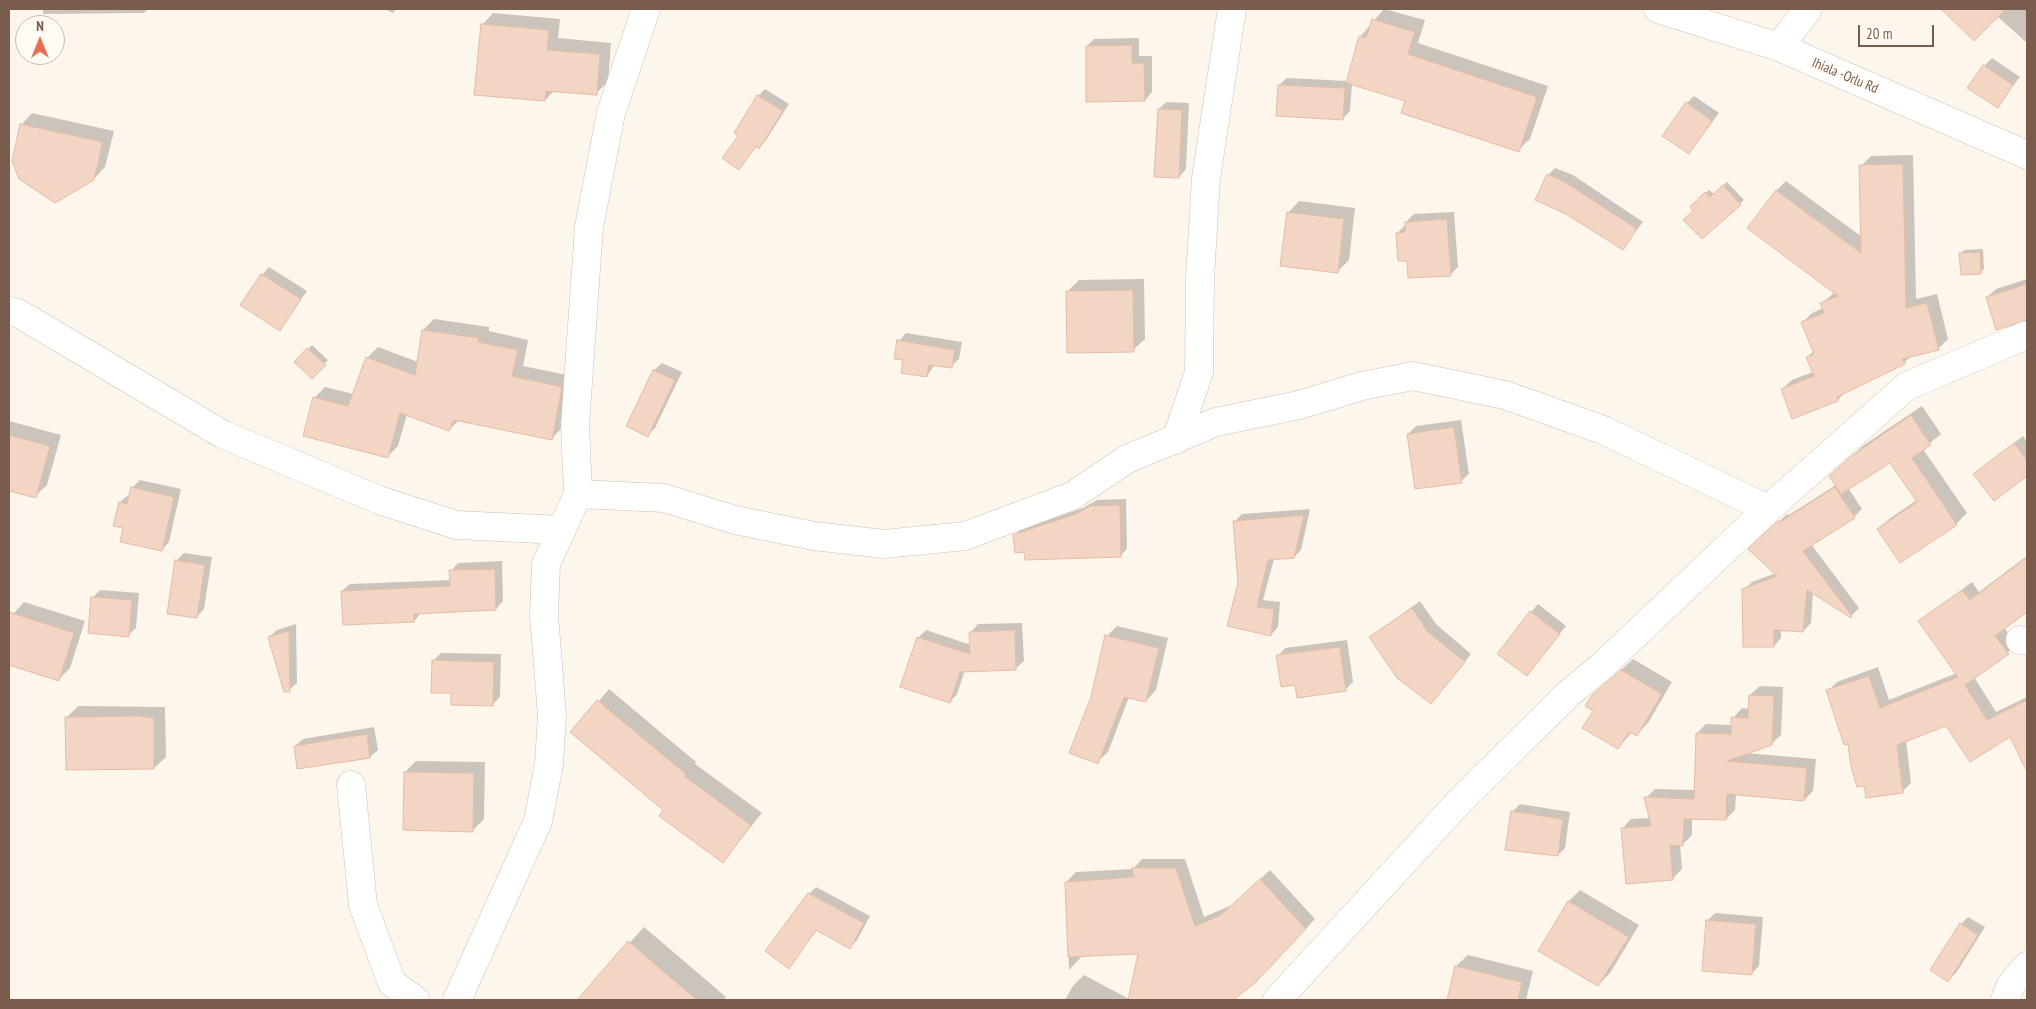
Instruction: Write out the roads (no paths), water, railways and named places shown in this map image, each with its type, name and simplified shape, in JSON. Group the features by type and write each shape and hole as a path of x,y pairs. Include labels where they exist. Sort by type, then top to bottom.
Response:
{"street":[{"path":"457,1000 538,822 549,764 552,715 544,615 546,564 578,494 576,425 589,227 612,112 646,9"},
{"path":"1176,440 1199,372 1200,278 1206,178 1232,9"},
{"name":"Ihiala -Orlu Rd","path":"1658,9 1690,14 1779,47 2027,155"},
{"path":"1779,47 1808,9"},
{"path":"9,311 18,314 222,434 379,500 456,524 562,530"},
{"path":"1277,1000 1458,803 1568,694 1602,666 1768,509 1907,386 2027,335"},
{"path":"578,494 664,498 735,520 814,536 884,544 965,536 1072,496 1127,458 1176,440 1216,422 1299,405 1362,386 1413,376 1505,395 1603,430 1768,509"},
{"path":"351,785 363,905 392,983 415,1000"},
{"path":"2004,1000 2011,985 2027,966"}]}
